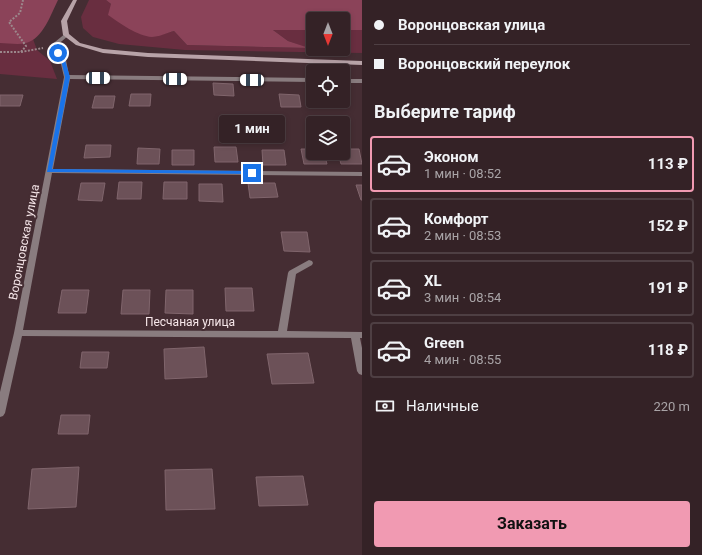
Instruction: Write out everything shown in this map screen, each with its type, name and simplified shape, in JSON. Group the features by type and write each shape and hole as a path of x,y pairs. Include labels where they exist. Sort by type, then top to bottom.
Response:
{"main road":[{"path":"75,0 64,22 66,35 78,44 102,51 141,55 362,63"}],"street":[{"path":"53,46 66,35"},
{"name":"Воронцовская улица","path":"0,413 18,333 67,77 63,60 53,46"},
{"path":"67,77 306,80"},
{"path":"350,81 362,81"},
{"path":"49,171 362,174"},
{"path":"282,334 292,273 309,263"},
{"name":"Песчаная улица","path":"18,333 358,335"},
{"path":"358,335 362,371"}],"path":[{"path":"20,52 26,46 9,22 20,12 23,0"},
{"path":"0,52 20,52 53,46"}],"shaded area":[{"path":"0,0 58,0 46,25 37,37 26,43 16,44 0,43"},
{"path":"89,0 106,0 152,37 174,31 187,45 306,48 306,52 185,50 119,44 93,37 83,28 81,17"},
{"path":"106,0 362,0 362,30 350,30 350,12 306,12 306,30 273,30 288,41 306,48 187,45 174,31 152,37 129,29 108,15 111,4"},
{"path":"273,30 306,30 306,48 288,41"},
{"path":"350,30 362,30 362,53 350,53"},
{"path":"33,39 37,50 50,61 57,79 0,74 0,43 25,43"}],"building":[{"path":"213,83 233,84 234,96 214,95"},
{"path":"131,94 151,94 150,106 129,106"},
{"path":"279,94 299,95 301,107 281,107"},
{"path":"0,95 23,95 20,106 0,106"},
{"path":"95,96 115,96 113,108 92,108"},
{"path":"86,145 111,145 110,157 84,158"},
{"path":"214,147 236,147 238,162 215,162"},
{"path":"138,148 160,149 159,164 137,164"},
{"path":"301,149 306,149 306,160 326,160 327,164 304,164"},
{"path":"350,149 359,149 362,164 341,164 340,160 350,160"},
{"path":"172,150 194,150 194,165 172,165"},
{"path":"262,150 284,150 286,165 263,165"},
{"path":"119,182 142,182 141,199 117,199"},
{"path":"164,182 187,182 187,199 163,199"},
{"path":"81,183 105,183 102,201 78,200"},
{"path":"248,183 275,183 278,197 250,198"},
{"path":"199,184 222,184 223,202 199,201"},
{"path":"356,185 362,185 362,200 361,200"},
{"path":"281,232 307,232 310,252 284,251"},
{"path":"225,288 252,288 254,311 226,311"},
{"path":"62,290 89,290 86,313 58,313"},
{"path":"123,290 150,290 149,314 121,314"},
{"path":"166,290 193,290 193,314 165,313"},
{"path":"204,347 207,377 165,379 164,349"},
{"path":"82,352 109,352 107,368 80,368"},
{"path":"308,353 314,383 272,384 267,354"},
{"path":"61,415 90,415 88,434 58,434"},
{"path":"79,467 76,507 28,509 32,469"},
{"path":"212,469 215,509 166,510 165,470"},
{"path":"303,476 308,505 259,506 256,477"}],"route":[{"path":"58,53 63,60 67,77 49,171 252,173"}]}
